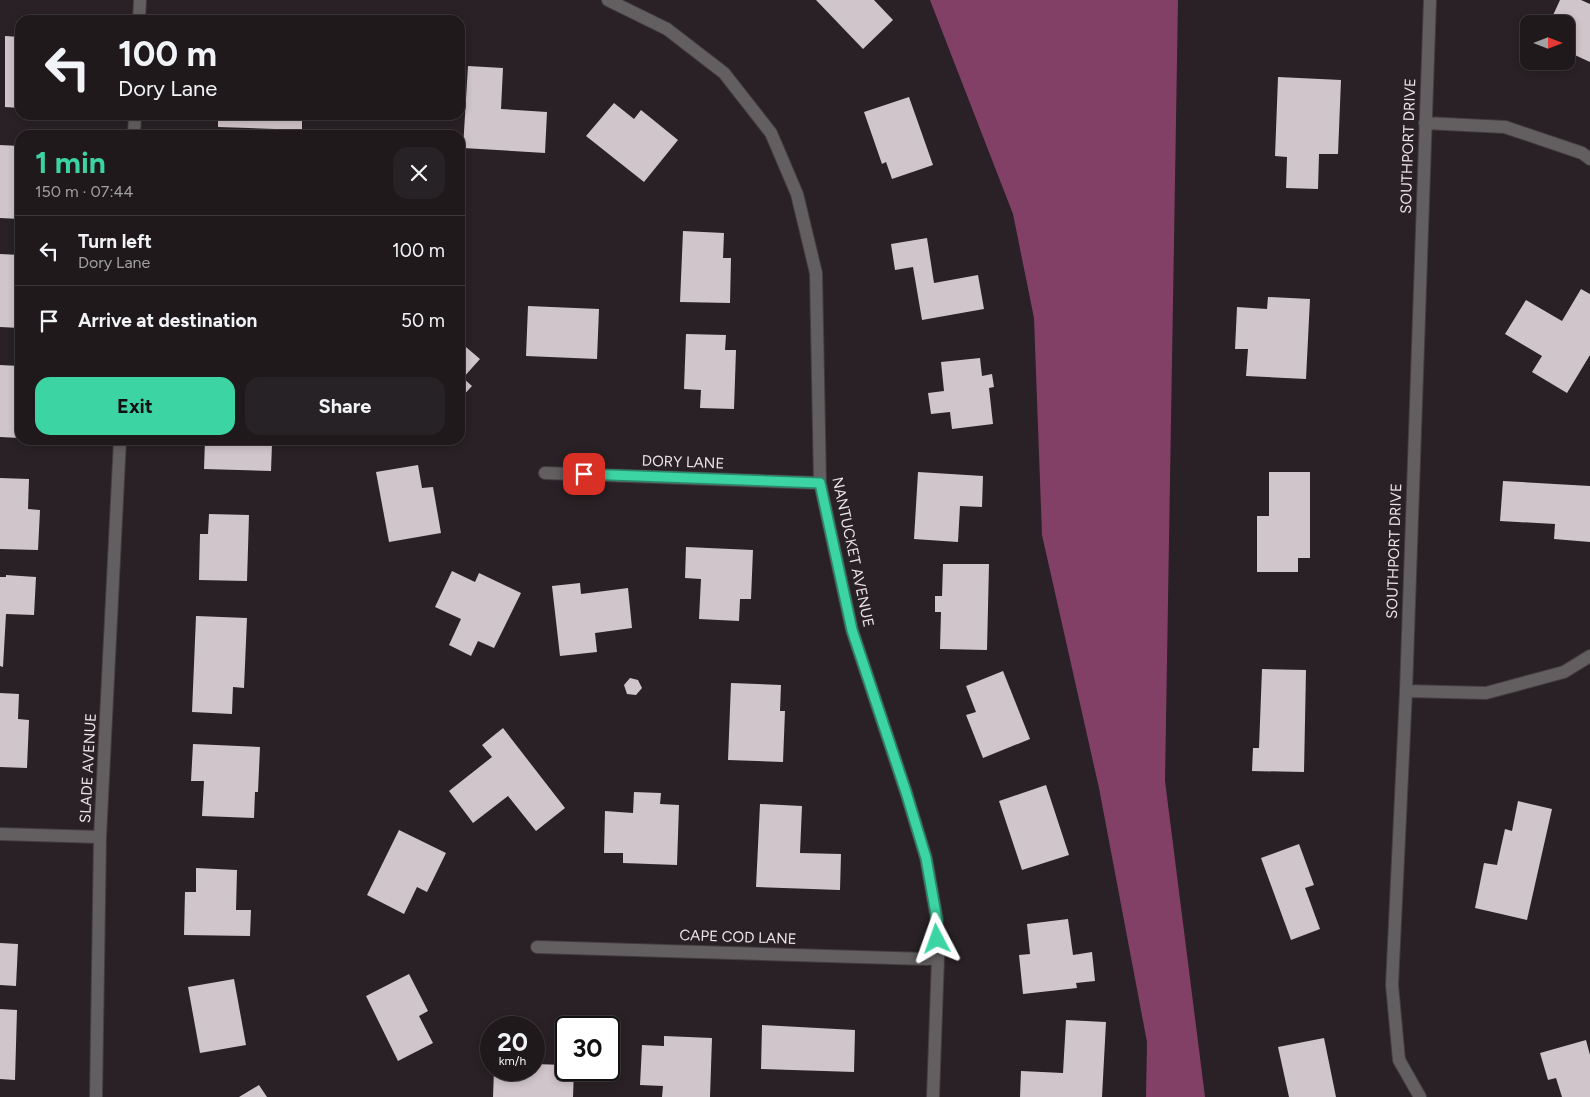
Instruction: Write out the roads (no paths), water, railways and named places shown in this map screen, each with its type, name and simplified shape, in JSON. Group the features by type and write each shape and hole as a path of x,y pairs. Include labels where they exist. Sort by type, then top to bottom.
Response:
{"street":[{"path":"139,15 140,0"},
{"name":"NANTUCKET AVENUE","path":"608,0 667,30 724,73 770,133 797,194 816,273 820,483 852,630 926,858 937,920 938,958 933,1097"},
{"name":"SOUTHPORT DRIVE","path":"1420,1097 1399,1060 1392,985 1406,691 1430,0"},
{"path":"1425,123 1505,127 1582,153 1590,159"},
{"name":"SLADE AVENUE","path":"97,1096 100,837 120,445"},
{"name":"DORY LANE","path":"545,473 820,483"},
{"path":"1406,691 1486,693 1564,672 1590,656"},
{"path":"0,834 100,837"},
{"name":"CAPE COD LANE","path":"537,947 915,959 938,958"}]}
